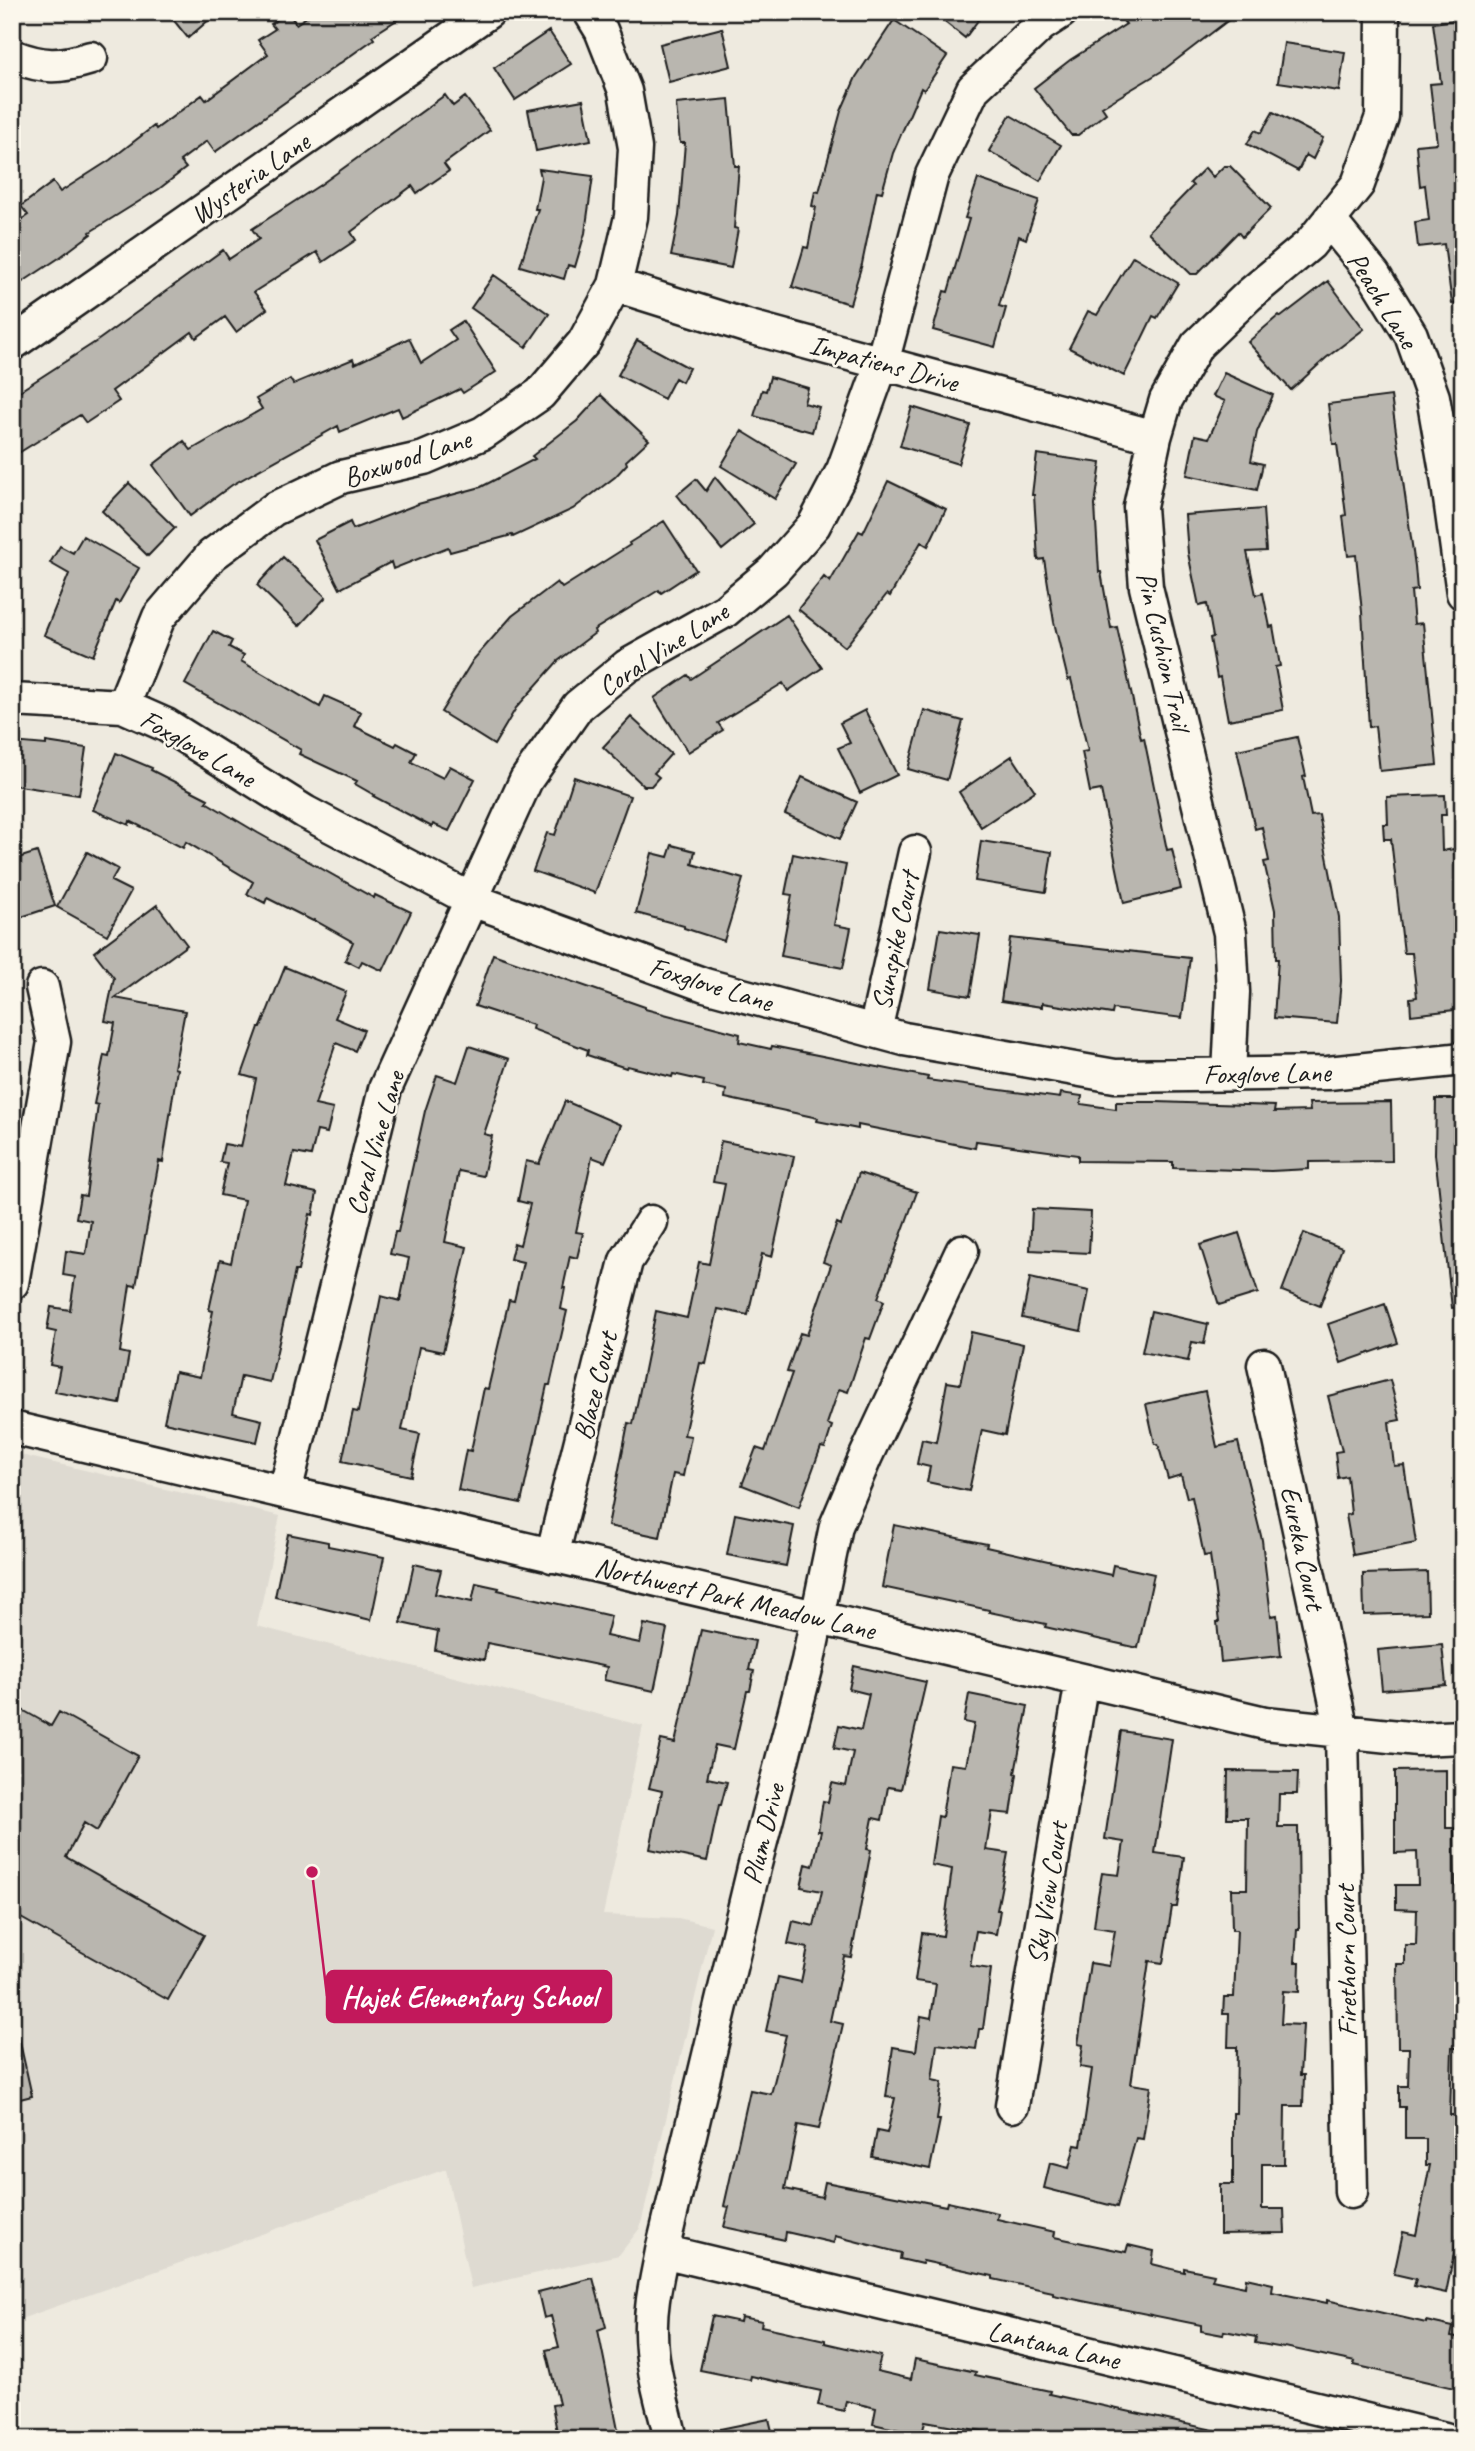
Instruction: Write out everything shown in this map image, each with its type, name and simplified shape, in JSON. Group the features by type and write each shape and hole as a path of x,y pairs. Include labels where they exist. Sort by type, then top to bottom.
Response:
{"street":[{"name":"Wysteria Lane","path":"12,344 488,12"},
{"name":"Boxwood Lane","path":"123,706 159,617 212,555 274,509 341,477 424,458 483,433 540,394 584,342 615,285 631,217 635,148 625,91 601,30 590,12"},
{"name":"Coral Vine Lane","path":"285,1492 385,1089 526,780 578,706 627,666 725,611 774,571 814,525 843,470 882,363 932,175 973,89 1041,25 1061,12"},
{"name":"Pin Cushion Trail","path":"1229,1074 1233,992 1230,933 1146,587 1140,508 1166,400 1197,345 1249,295 1310,244 1358,184 1382,117 1383,12"},
{"path":"12,56 30,63 64,66 91,58"},
{"name":"Peach Lane","path":"1329,220 1374,275 1411,335 1433,397 1463,593"},
{"name":"Impatiens Drive","path":"615,285 746,326 1155,437"},
{"name":"Foxglove Lane","path":"12,700 123,706 166,725 305,812 472,900 705,985 904,1039 1115,1076 1328,1073 1463,1059"},
{"name":"Sunspike Court","path":"875,1031 915,852"},
{"path":"12,1283 54,1042 42,988"},
{"name":"Blaze Court","path":"552,1556 626,1261 651,1222"},
{"name":"Plum Drive","path":"671,2439 654,2367 651,2332 653,2301 662,2251 817,1616 836,1526 962,1251"},
{"name":"Eureka Court","path":"1264,1365 1342,1731"},
{"name":"Northwest Park Meadow Lane","path":"12,1428 1265,1723 1418,1739 1463,1737"},
{"name":"Sky View Court","path":"1012,2106 1082,1680"},
{"name":"Firethorn Court","path":"1342,1731 1350,2192"},
{"name":"Lantana Lane","path":"662,2251 1432,2437"}],"shaded area":[{"path":"12,1453 280,1516 257,1626 643,1726 603,1915 678,1918 712,1926 640,2228 619,2255 471,2288 446,2169 12,2322"}],"building":[{"path":"167,12 218,12 188,38"},
{"path":"288,12 296,24 314,12 409,12 372,36 374,39 215,152 207,141 180,161 186,168 159,189 90,232 91,234 59,258 12,289 12,226 28,215 21,206 53,182 60,192 110,160 154,126 156,129 202,95 206,100 268,54 258,40 275,29 271,24"},
{"path":"932,12 984,12 965,38"},
{"path":"1137,12 1239,12 1162,71 1102,107 1106,113 1078,135 1071,135 1034,88 1070,60 1126,24 1124,22"},
{"path":"1463,19 1463,303 1452,304 1444,244 1418,247 1415,222 1429,220 1425,185 1420,186 1416,145 1437,143 1430,84 1441,83 1433,23"},
{"path":"894,20 947,56 924,90 921,88 893,153 882,192 877,191 862,264 850,304 792,287 804,247 808,248 816,207 812,206 815,191 819,192 841,111 856,77"},
{"path":"722,28 731,66 669,82 660,44"},
{"path":"549,31 571,64 515,100 494,68"},
{"path":"1284,43 1345,52 1339,91 1278,82"},
{"path":"445,95 453,106 465,97 490,130 444,164 449,171 417,193 412,186 351,232 356,240 323,262 317,252 254,292 267,309 236,332 225,317 196,338 192,332 112,391 119,401 86,423 80,415 12,457 12,396 97,341 223,250 229,259 259,239 252,229 320,185"},
{"path":"729,99 735,166 739,166 734,228 738,229 731,268 671,256 679,216 685,143 680,143 676,104"},
{"path":"583,100 591,140 536,151 528,110"},
{"path":"1273,112 1323,138 1313,159 1306,155 1298,171 1247,144 1255,130 1261,133"},
{"path":"1010,115 1061,145 1040,181 989,151"},
{"path":"1224,166 1230,166 1271,208 1242,237 1238,232 1197,274 1191,274 1148,232 1193,186 1190,183 1205,168 1213,177"},
{"path":"539,169 593,176 585,233 575,267 568,265 564,279 520,266 538,209 535,209 541,177"},
{"path":"978,179 1039,200 1026,239 1019,236 999,306 1006,308 995,347 933,330 944,291 948,292 969,219 965,218"},
{"path":"1133,256 1178,283 1157,318 1153,316 1124,376 1069,348 1088,311 1097,315"},
{"path":"494,275 549,314 526,347 471,308"},
{"path":"1328,281 1364,329 1326,358 1291,390 1248,342 1279,315 1281,317"},
{"path":"463,321 496,372 463,393 460,389 402,417 398,408 340,432 338,426 232,485 190,516 153,465 184,441 191,450 262,409 256,399 290,379 293,384 353,359 355,364 409,338 421,363 456,340 449,330"},
{"path":"637,340 689,368 682,382 675,378 664,399 618,375"},
{"path":"1224,373 1273,395 1257,432 1251,461 1263,464 1257,490 1187,475 1195,435 1209,438 1225,401 1213,396"},
{"path":"770,377 808,388 804,403 819,407 812,432 754,416 762,390 766,391"},
{"path":"601,395 649,440 626,461 627,464 615,477 573,509 513,537 512,535 450,552 448,547 393,569 391,562 340,589 315,540 350,522 353,529 418,504 481,487 535,459 532,456 577,421"},
{"path":"1391,396 1415,566 1417,590 1411,591 1414,624 1423,623 1437,765 1380,771 1375,726 1369,727 1356,555 1348,556 1337,444 1333,444 1328,404"},
{"path":"912,407 970,425 958,464 900,446"},
{"path":"742,431 796,464 775,499 721,466"},
{"path":"1037,454 1101,463 1095,505 1099,572 1111,628 1117,627 1167,850 1172,849 1181,889 1124,903 1101,790 1090,792 1082,752 1088,751 1054,622 1044,559 1038,560 1032,495"},
{"path":"715,477 754,524 722,550 677,495 696,479 706,491"},
{"path":"888,481 946,509 928,546 921,542 890,596 887,594 845,647 798,609 824,577 830,582 859,531 863,533"},
{"path":"129,483 175,528 148,556 102,511"},
{"path":"1263,509 1266,551 1247,552 1256,595 1263,593 1270,627 1273,626 1280,666 1275,667 1283,710 1228,720 1220,677 1217,678 1207,604 1199,606 1188,553 1185,515"},
{"path":"664,521 696,570 594,630 595,633 558,661 516,708 494,745 441,712 473,660 512,616 557,582 562,588"},
{"path":"83,536 139,568 119,603 116,601 93,656 44,635 69,574 50,563 60,546 73,553"},
{"path":"283,557 326,597 299,626 257,585"},
{"path":"787,615 822,668 788,691 783,683 718,723 723,730 688,752 654,698 688,675 691,679"},
{"path":"213,631 232,641 229,647 244,655 241,661 320,707 325,696 361,712 354,726 416,753 411,762 443,778 450,766 475,779 449,831 433,824 432,827 373,796 355,784 357,781 299,754 301,750 185,684"},
{"path":"865,710 897,775 860,793 838,748 850,743 840,723"},
{"path":"924,710 963,721 947,780 908,769"},
{"path":"631,717 671,754 654,773 659,777 651,786 644,786 603,747"},
{"path":"1297,737 1311,816 1319,815 1339,917 1341,981 1337,1023 1274,1018 1278,959 1275,910 1264,862 1269,861 1262,827 1255,829 1237,750"},
{"path":"12,742 46,745 46,742 86,748 79,795 12,785"},
{"path":"116,753 152,768 151,770 208,799 206,802 374,898 375,895 411,912 383,971 362,961 359,967 345,960 353,942 267,898 265,903 247,894 253,882 186,842 183,848 130,821 129,825 93,810"},
{"path":"1012,756 1035,791 981,827 959,792"},
{"path":"574,777 630,796 595,893 533,871 547,833 555,835"},
{"path":"802,777 857,802 840,839 785,814"},
{"path":"1445,795 1446,815 1441,815 1442,851 1454,849 1463,907 1463,1009 1411,1015 1410,998 1417,997 1412,953 1404,953 1391,839 1384,839 1383,824 1388,824 1387,797"},
{"path":"981,841 1052,852 1046,892 975,881"},
{"path":"672,845 695,851 692,864 743,879 724,941 684,926 636,913 652,853 668,857"},
{"path":"37,852 55,906 12,920 12,860"},
{"path":"87,852 118,869 111,881 131,891 107,935 57,907"},
{"path":"793,854 846,865 834,925 851,928 843,968 781,956 792,895 785,894"},
{"path":"157,905 187,945 115,998 185,1011 174,1068 177,1069 163,1162 159,1161 136,1286 130,1285 120,1352 129,1354 120,1404 55,1392 60,1367 50,1365 56,1332 47,1330 51,1307 70,1310 75,1277 63,1275 66,1251 86,1254 91,1221 76,1218 80,1195 86,1196 98,1105 94,1104 104,1055 109,1056 115,1023 105,1021 114,978 94,952"},
{"path":"940,929 980,935 970,996 930,989"},
{"path":"1010,938 1190,958 1182,1018 1113,1009 1112,1014 1042,1003 1042,1007 1001,1001"},
{"path":"493,954 645,1009 740,1034 739,1042 928,1077 927,1080 1060,1098 1061,1093 1082,1096 1081,1104 1116,1109 1116,1102 1157,1102 1275,1106 1274,1112 1310,1111 1309,1103 1391,1102 1392,1161 1309,1162 1309,1169 1271,1171 1173,1168 1173,1162 1078,1161 1078,1155 976,1141 975,1148 858,1125 858,1129 817,1121 818,1118 725,1098 726,1090 703,1085 704,1081 673,1074 672,1077 627,1066 626,1068 587,1055 588,1050 532,1029 533,1025 475,1006"},
{"path":"285,967 346,992 335,1018 364,1030 355,1051 336,1043 315,1105 333,1109 327,1133 317,1131 311,1156 294,1153 286,1186 317,1193 298,1271 295,1271 270,1382 241,1376 233,1413 262,1420 257,1442 164,1422 175,1372 200,1377 213,1311 209,1310 220,1260 231,1263 244,1200 220,1195 227,1163 220,1162 224,1144 241,1147 256,1079 242,1075"},
{"path":"469,1046 509,1059 484,1134 492,1136 483,1176 459,1171 445,1242 467,1247 443,1352 419,1347 402,1430 420,1434 411,1476 342,1461 353,1411 358,1412 381,1296 400,1301 409,1258 390,1254 395,1232 398,1232 425,1111 437,1075 457,1082"},
{"path":"1436,1099 1463,1099 1463,1307 1452,1308 1435,1154"},
{"path":"565,1101 621,1125 605,1162 592,1157 576,1232 583,1233 577,1258 570,1256 563,1288 561,1309 567,1311 550,1385 547,1385 521,1503 458,1490 466,1450 471,1451 484,1388 488,1389 509,1300 514,1301 523,1262 510,1259 514,1243 520,1245 530,1204 518,1201 526,1161 539,1164"},
{"path":"721,1141 794,1156 772,1257 762,1254 748,1315 718,1309 706,1364 700,1363 684,1435 691,1436 683,1476 673,1474 660,1537 608,1526 628,1423 633,1424 656,1311 687,1318 699,1262 709,1264 725,1184 713,1182"},
{"path":"859,1173 917,1192 878,1298 884,1301 870,1339 866,1338 848,1392 839,1389 827,1424 832,1426 825,1448 821,1447 799,1507 742,1485 756,1448 765,1451 792,1373 787,1372 800,1333 807,1335 831,1265 823,1262 837,1223 841,1225"},
{"path":"1032,1209 1091,1212 1089,1253 1030,1250"},
{"path":"1239,1233 1258,1293 1219,1305 1200,1245"},
{"path":"1304,1233 1342,1248 1320,1306 1282,1291"},
{"path":"1030,1278 1089,1291 1081,1331 1022,1318"},
{"path":"1385,1304 1398,1343 1341,1363 1328,1324"},
{"path":"1151,1311 1208,1324 1204,1344 1192,1342 1188,1361 1142,1352"},
{"path":"971,1332 1023,1344 1005,1435 982,1430 969,1491 927,1482 930,1467 917,1464 922,1439 936,1442 947,1382 960,1384"},
{"path":"1390,1380 1400,1420 1389,1422 1394,1466 1404,1465 1416,1543 1353,1555 1346,1515 1351,1514 1347,1476 1338,1478 1335,1452 1342,1451 1328,1396"},
{"path":"1205,1391 1217,1447 1238,1442 1262,1540 1271,1616 1277,1615 1281,1656 1221,1662 1219,1622 1210,1555 1204,1556 1192,1497 1187,1498 1181,1475 1168,1479 1158,1444 1155,1444 1146,1404"},
{"path":"735,1514 794,1526 786,1566 727,1555"},
{"path":"894,1525 987,1544 986,1547 1111,1575 1113,1565 1154,1574 1138,1648 1045,1627 1046,1624 989,1610 882,1587"},
{"path":"288,1534 328,1542 328,1546 384,1557 371,1620 275,1597"},
{"path":"414,1564 441,1570 435,1594 472,1602 476,1583 499,1588 498,1590 611,1616 606,1636 640,1643 644,1624 667,1629 654,1691 604,1680 607,1667 487,1643 484,1660 435,1650 438,1631 401,1623"},
{"path":"1427,1572 1428,1613 1364,1615 1363,1574"},
{"path":"701,1630 755,1641 749,1670 754,1671 734,1749 715,1745 707,1778 727,1782 719,1805 707,1861 650,1849 662,1791 649,1788 661,1740 675,1743"},
{"path":"1442,1644 1446,1685 1382,1690 1378,1650"},
{"path":"854,1666 926,1682 901,1789 888,1787 882,1820 873,1818 867,1849 871,1850 851,1957 844,1956 830,2021 843,2024 819,2129 798,2125 785,2189 822,2197 825,2182 946,2206 947,2202 998,2213 997,2219 1055,2232 1054,2237 1126,2252 1128,2245 1154,2251 1152,2264 1184,2272 1184,2268 1214,2274 1212,2280 1245,2287 1246,2278 1273,2284 1272,2292 1327,2303 1327,2300 1453,2327 1451,2337 1463,2339 1463,2390 1354,2365 1355,2362 1255,2343 1256,2337 1224,2331 1223,2335 1201,2331 1201,2325 1053,2295 1053,2292 993,2279 993,2276 923,2261 922,2264 900,2259 901,2253 835,2236 834,2243 786,2232 785,2240 724,2227 729,2207 724,2206 750,2090 771,2094 786,2035 766,2031 778,1977 801,1982 808,1948 788,1944 793,1921 814,1926 822,1891 801,1887 806,1864 813,1866 821,1831 818,1831 823,1801 828,1802 832,1783 846,1786 853,1752 834,1748 839,1725 861,1730 869,1694 849,1689"},
{"path":"969,1694 1028,1706 1015,1773 1011,1814 992,1812 986,1850 1008,1853 997,1910 1000,1910 996,1934 976,1931 970,1966 991,1969 983,2029 979,2029 976,2049 937,2044 932,2080 942,2082 937,2120 940,2120 930,2169 872,2157 877,2131 887,2133 895,2098 886,2097 893,2047 916,2051 921,2016 931,2018 936,1984 915,1981 922,1933 943,1936 952,1869 931,1865 938,1816 942,1817 950,1764 966,1766 974,1724 964,1722"},
{"path":"12,1704 51,1726 59,1712 138,1756 97,1831 84,1823 66,1857 204,1935 168,2000 12,1913"},
{"path":"1121,1731 1172,1739 1155,1853 1184,1857 1177,1907 1172,1907 1163,1963 1149,1961 1131,2084 1151,2087 1143,2139 1136,2138 1117,2207 1044,2188 1050,2163 1069,2168 1075,2145 1081,2146 1092,2069 1080,2067 1083,2045 1078,2044 1090,1963 1109,1966 1115,1930 1094,1927 1098,1896 1102,1873 1119,1875 1124,1842 1105,1839"},
{"path":"1446,1770 1446,1828 1454,1828 1455,1886 1463,1886 1463,2048 1452,2048 1450,2115 1463,2115 1463,2230 1459,2229 1446,2293 1414,2286 1416,2279 1394,2274 1403,2232 1416,2235 1430,2165 1426,2165 1426,2139 1405,2139 1405,2107 1399,2107 1399,2086 1408,2086 1409,2048 1398,2048 1397,1964 1405,1964 1405,1945 1416,1945 1417,1910 1396,1909 1396,1885 1418,1885 1417,1852 1395,1853 1395,1771"},
{"path":"1228,1771 1298,1772 1297,1794 1279,1794 1278,1827 1298,1827 1299,1929 1295,1962 1300,1962 1299,1992 1283,1991 1281,2024 1303,2025 1300,2075 1304,2075 1303,2106 1285,2106 1284,2164 1262,2164 1262,2209 1284,2209 1285,2233 1220,2234 1220,2184 1233,2184 1233,2113 1236,2113 1237,2047 1228,2047 1229,2014 1223,2014 1224,1997 1234,1997 1237,1930 1232,1930 1231,1889 1247,1889 1248,1818 1227,1818"},
{"path":"19,2038 32,2096 12,2101 12,2039"},
{"path":"593,2278 606,2327 598,2330 620,2439 568,2439 566,2431 557,2432 552,2405 559,2404 546,2350 559,2347 551,2316 544,2318 538,2292"},
{"path":"712,2316 740,2322 741,2317 762,2321 761,2326 881,2356 877,2371 911,2379 915,2359 1050,2391 1049,2394 1218,2431 1217,2439 1027,2439 925,2421 922,2435 873,2424 876,2408 846,2401 844,2411 818,2405 821,2391 751,2376 750,2380 700,2370"},
{"path":"769,2419 774,2439 711,2439 710,2431"}],"place":[{"name":"Hajek Elementary School","path":"312,1872"}]}
